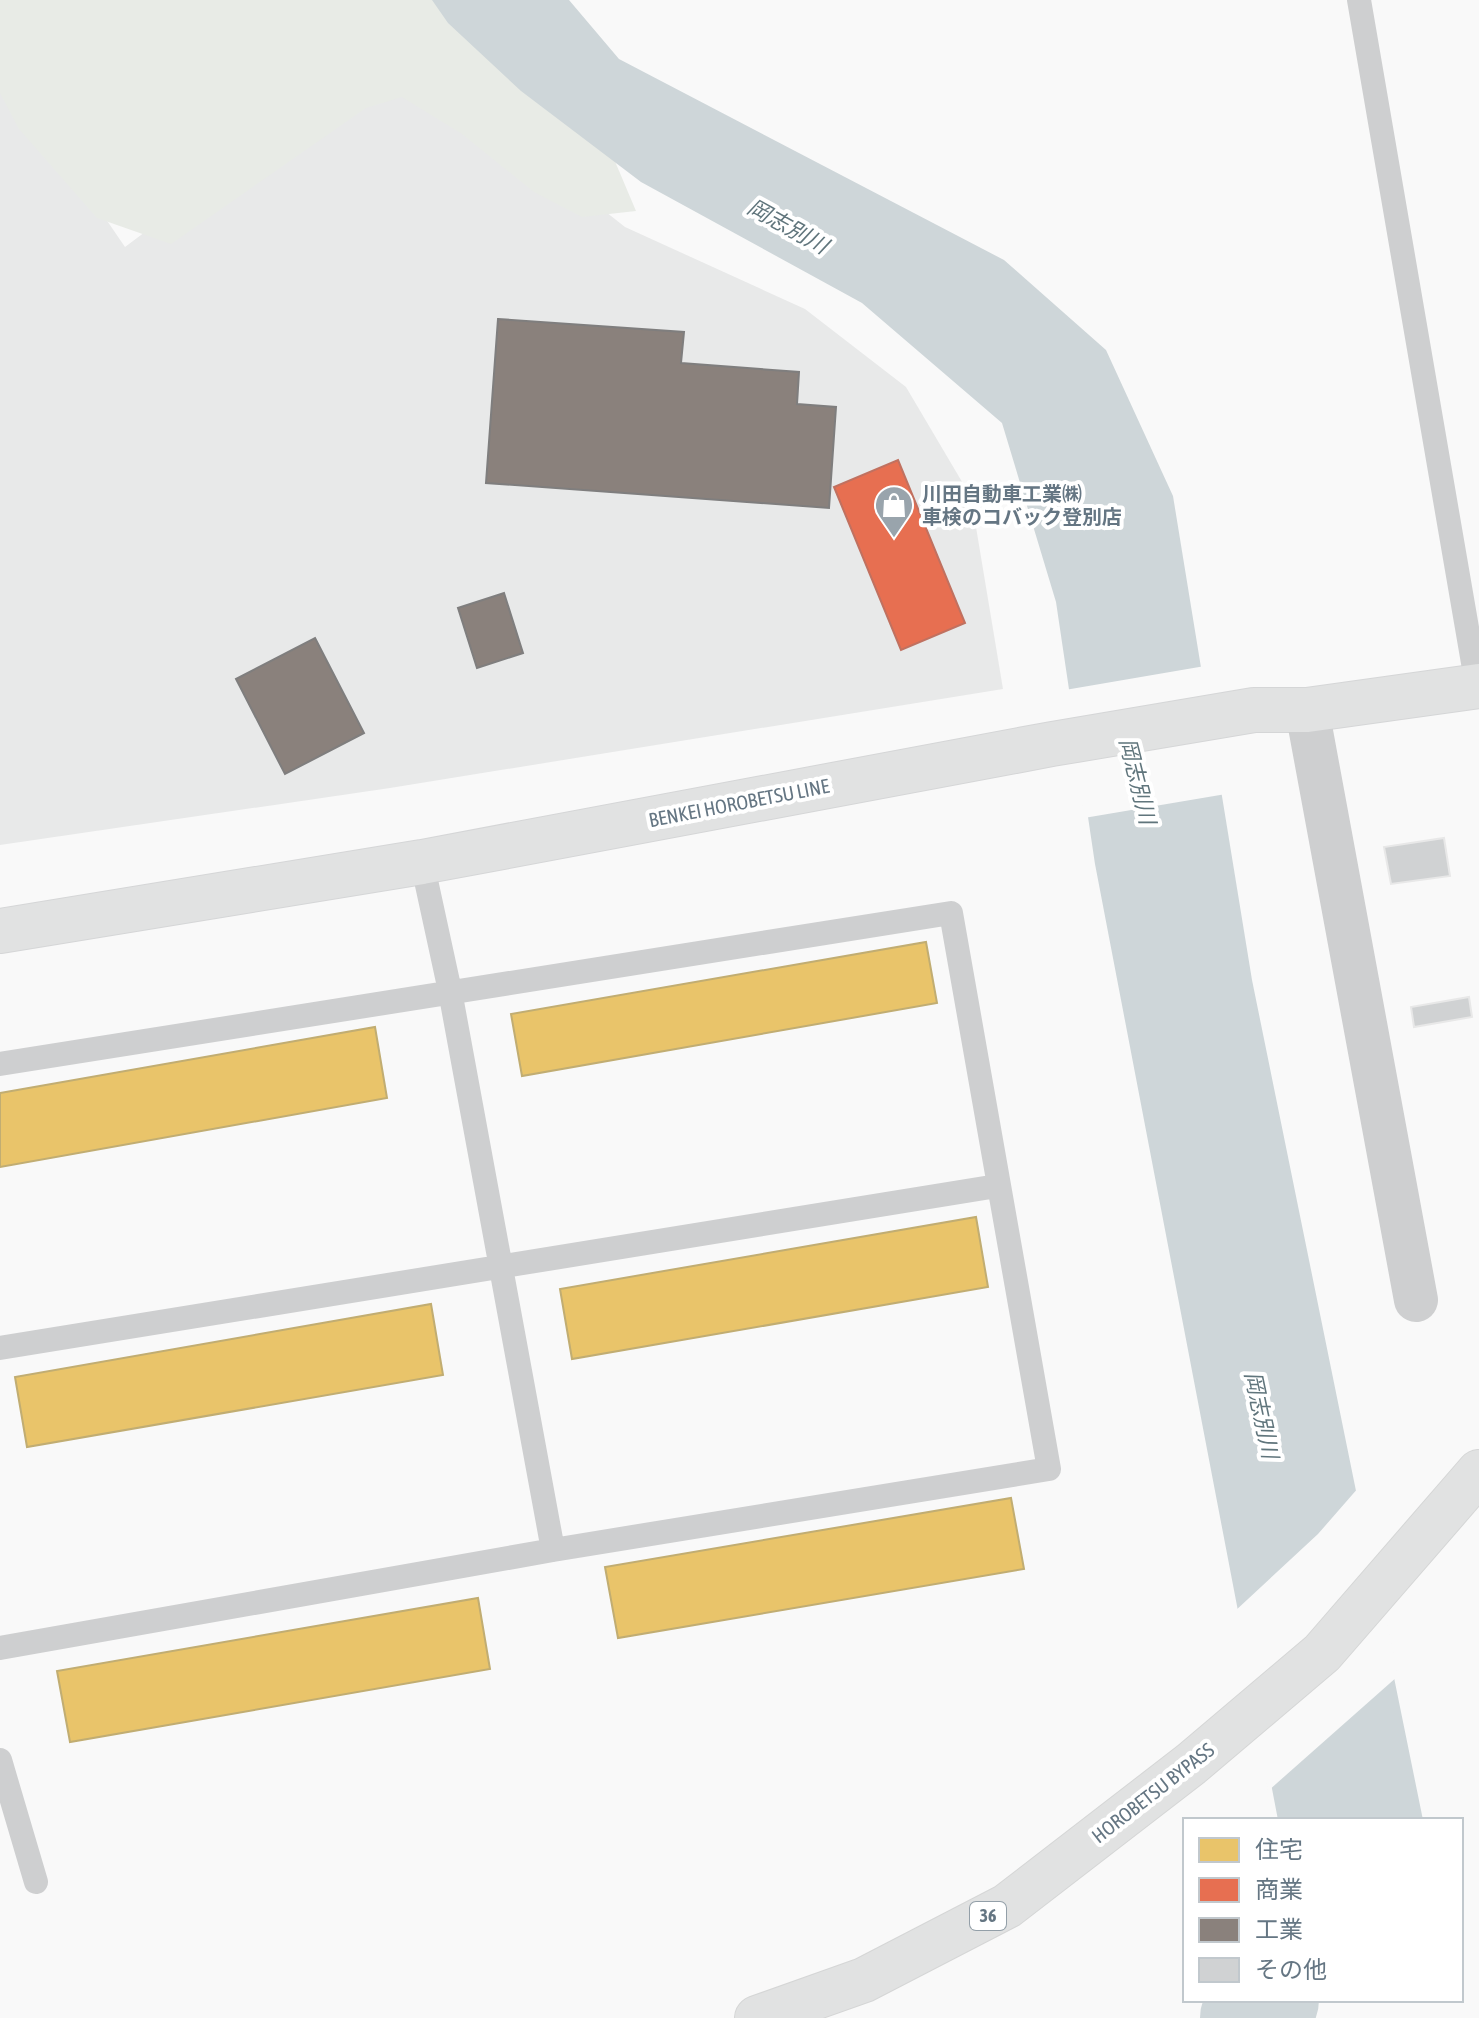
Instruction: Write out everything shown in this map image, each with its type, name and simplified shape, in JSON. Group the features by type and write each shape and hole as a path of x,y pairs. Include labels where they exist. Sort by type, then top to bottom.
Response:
{"main road":[{"name":"BENKEI HOROBETSU LINE","path":"0,931 422,862 1052,744 1254,710 1307,710 1478,686"},
{"name":"HOROBETSU BYPASS","path":"757,2018 864,1980 1007,1906 1191,1764 1322,1653 1479,1472"}],"street":[{"path":"1307,710 1416,1300"}],"lane":[{"path":"1359,0 1478,686"},
{"path":"422,862 450,991 553,1550"},
{"path":"0,1064 951,913 1049,1469 553,1550 0,1648"},
{"path":"0,1348 997,1186"},
{"path":"0,1760 36,1882"}],"shaded area":[{"path":"0,0 466,0 603,133 636,211 582,217 534,192 462,134 402,97 366,108 171,244 97,218 19,129 0,93"},
{"path":"394,45 625,227 805,309 906,387 971,497 1003,689 390,788 0,845 0,64 125,247"}],"water":[{"path":"432,0 569,0 619,59 1004,260 1106,350 1173,496 1252,980 1423,1818 1278,1818 1095,864 1056,602 1002,423 862,303 641,182 521,91 448,23"}],"pier":[{"path":"1205,666 1226,794 1084,818 1065,690"},
{"path":"1359,1487 1398,1676 1268,1791 1234,1612 1318,1534"}],"building: 住宅":[{"path":"926,942 937,1003 522,1076 511,1014"},
{"path":"375,1027 387,1098 0,1167 0,1093"},
{"path":"976,1217 988,1287 572,1359 560,1289"},
{"path":"431,1304 443,1375 27,1447 15,1377"},
{"path":"1011,1498 1024,1569 618,1638 605,1567"},
{"path":"478,1598 490,1669 70,1742 57,1671"}],"building: 商業":[{"path":"898,460 965,623 901,650 834,487"}],"building: 工業":[{"path":"498,319 684,332 681,363 799,372 797,404 836,407 829,508 486,483"},
{"path":"504,593 523,653 477,668 458,608"},
{"path":"315,638 364,733 285,774 236,679"}],"building: その他":[{"path":"1444,838 1450,876 1391,884 1384,847"},
{"path":"1469,997 1472,1017 1414,1027 1411,1007"}],"waterway":[{"name":"岡志別川","path":"1251,2018 1266,2002"}],"place":[{"name":"川田自動車工業㈱ 車検のコバック登別店","path":"894,539"}]}
